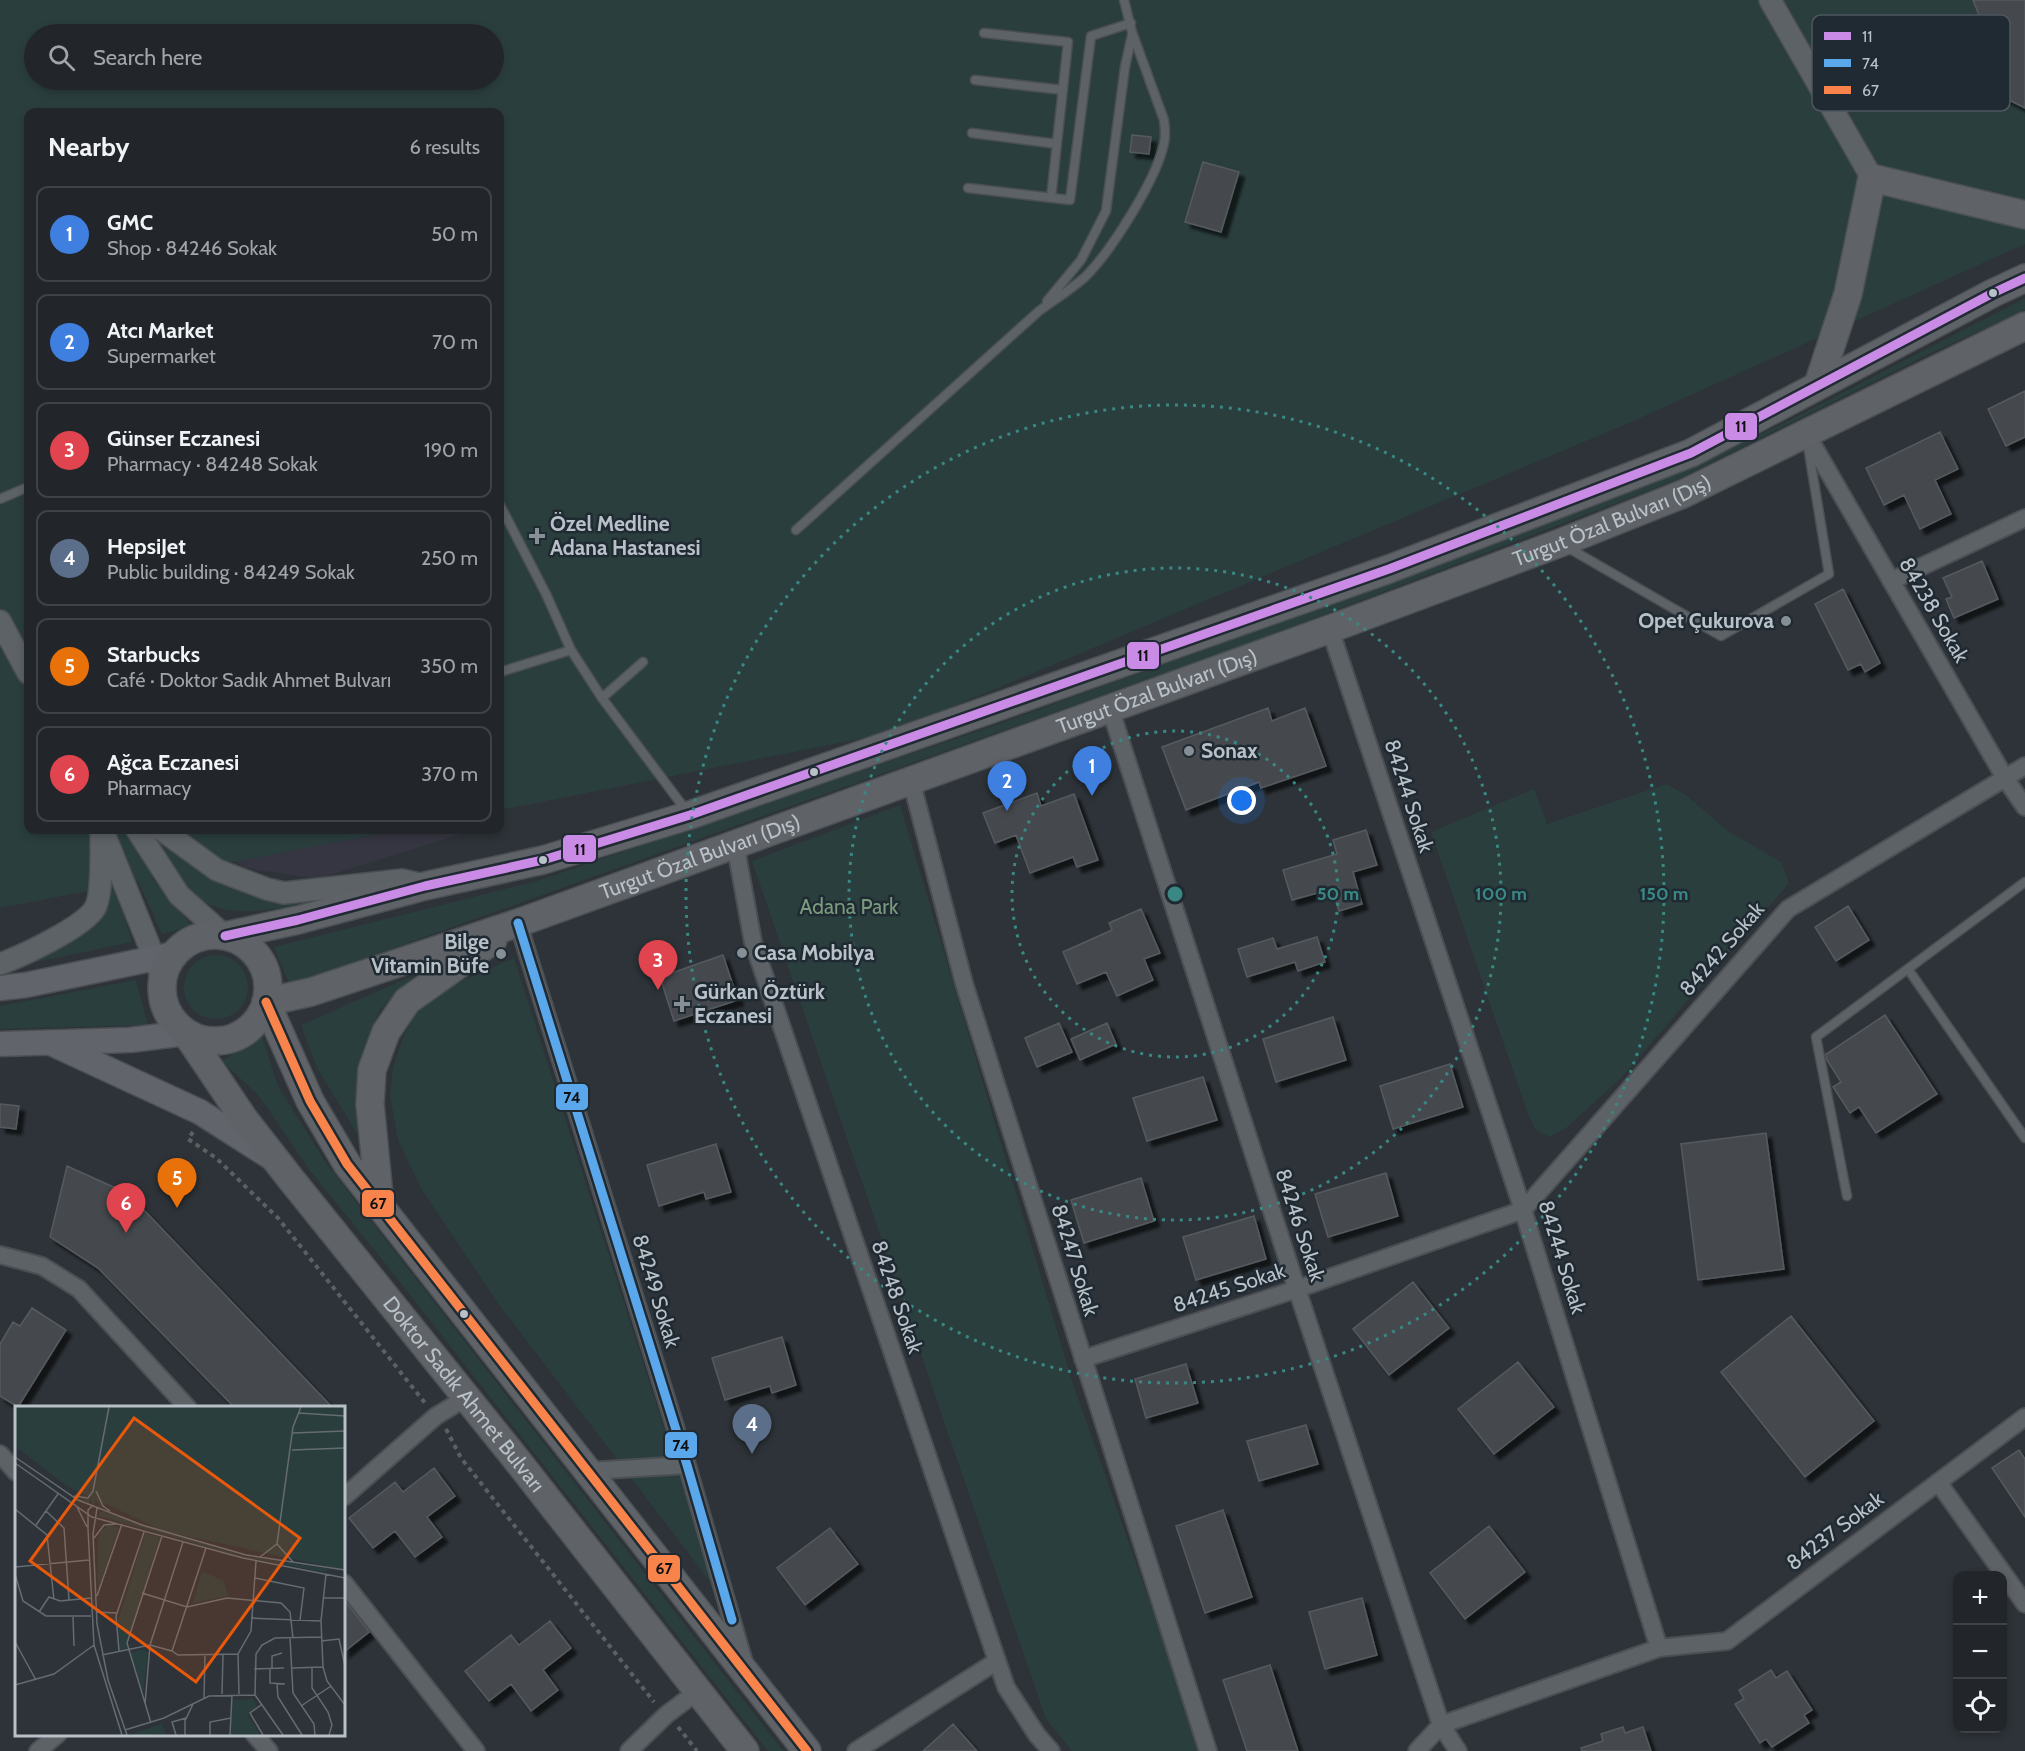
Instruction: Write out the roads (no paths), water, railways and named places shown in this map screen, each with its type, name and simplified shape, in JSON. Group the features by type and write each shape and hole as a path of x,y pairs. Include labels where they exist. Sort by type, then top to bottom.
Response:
{"main road":[{"path":"1818,385 1848,294 1872,178 2025,215"},
{"name":"Turgut Özal Bulvarı (Dış)","path":"225,936 298,920 425,886 543,860 690,815 1389,569 1691,453 2025,278"},
{"name":"Turgut Özal Bulvarı (Dış)","path":"266,1002 310,992 518,923 1330,629 1560,543 1683,494 2025,326"},
{"path":"380,1206 370,1104 372,1070 386,1032 407,1001 518,923"},
{"path":"0,988 164,964 182,946 197,938 215,934 233,937 249,946 261,960 268,978 266,1002 262,1014 251,1028 235,1038 219,1041 202,1040 186,1033 173,1022 165,1007 162,991 164,964"},
{"path":"266,1002 310,1101 347,1164 807,1751"},
{"path":"0,1044 141,1039 186,1033"},
{"name":"Doktor Sadık Ahmet Bulvarı","path":"186,1033 244,1119 746,1751"},
{"path":"51,1043 200,1112 276,1160"}],"street":[{"path":"1770,0 1812,73"},
{"path":"1834,111 1872,178"},
{"name":"84238 Sokak","path":"1806,433 2005,778 2025,807"},
{"path":"1891,580 2025,518"},
{"path":"0,621 24,666"},
{"name":"84244 Sokak","path":"1330,629 1523,1210 1659,1648"},
{"name":"84246 Sokak","path":"1110,708 1297,1289 1441,1725 1458,1751"},
{"name":"84242 Sokak","path":"1523,1210 1788,909 2025,766"},
{"name":"84247 Sokak","path":"911,780 964,983 1208,1751"},
{"path":"0,964 67,931 83,921 96,907 101,874 102,834"},
{"path":"104,834 164,964"},
{"path":"140,834 178,895 225,936"},
{"path":"168,834 217,870 267,890 284,893 402,880 425,886"},
{"name":"84248 Sokak","path":"735,843 753,942 1006,1687 1037,1735 1051,1751"},
{"name":"84249 Sokak","path":"518,923 687,1465 747,1674"},
{"name":"84245 Sokak","path":"1083,1359 1297,1289 1523,1210"},
{"path":"0,1255 42,1266 79,1289 187,1406"},
{"path":"345,1496 436,1416 466,1398"},
{"name":"84237 Sokak","path":"1659,1648 1727,1641 2025,1417"},
{"path":"0,1454 15,1471"},
{"path":"588,1471 687,1465"},
{"path":"1938,1482 2025,1604"},
{"path":"345,1584 476,1751"},
{"path":"1417,1751 1441,1725 1659,1648"},
{"path":"856,1751 997,1661"},
{"path":"628,1751 666,1715 698,1691"},
{"path":"38,1751 56,1736"},
{"path":"256,1736 268,1751"}],"lane":[{"path":"795,530 1039,311 1082,279 1097,263 1140,200 1159,159 1164,142 1164,120 1124,0"},
{"path":"968,188 1070,200 1091,36 1132,28"},
{"path":"1039,311 1080,260 1106,212 1132,28"},
{"path":"984,33 1068,42 1051,198"},
{"path":"975,80 1063,90"},
{"path":"972,133 1057,144"},
{"path":"1560,543 1721,636 1829,574 1806,433"},
{"path":"0,499 24,489"},
{"path":"504,513 546,594 571,650 602,698 690,815"},
{"path":"504,671 571,650"},
{"path":"602,698 643,662"},
{"path":"1847,1196 1816,1037 2023,888"},
{"path":"1908,969 2025,1138"}],"place":[{"name":"Özel Medline Adana Hastanesi","path":"537,536"},
{"name":"Opet Çukurova","path":"1786,621"},
{"name":"Sonax","path":"1189,751"},
{"name":"GMC","path":"1092,796"},
{"name":"Atcı Market","path":"1007,811"},
{"name":"Casa Mobilya","path":"742,953"},
{"name":"Bilge Vitamin Büfe","path":"501,954"},
{"name":"Günser Eczanesi","path":"658,990"},
{"name":"Gürkan Öztürk Eczanesi","path":"682,1004"},
{"name":"Starbucks","path":"177,1208"},
{"name":"Ağca Eczanesi","path":"126,1233"},
{"name":"HepsiJet","path":"752,1454"}],"park label":[{"name":"Adana Park","path":"849,907"}]}
